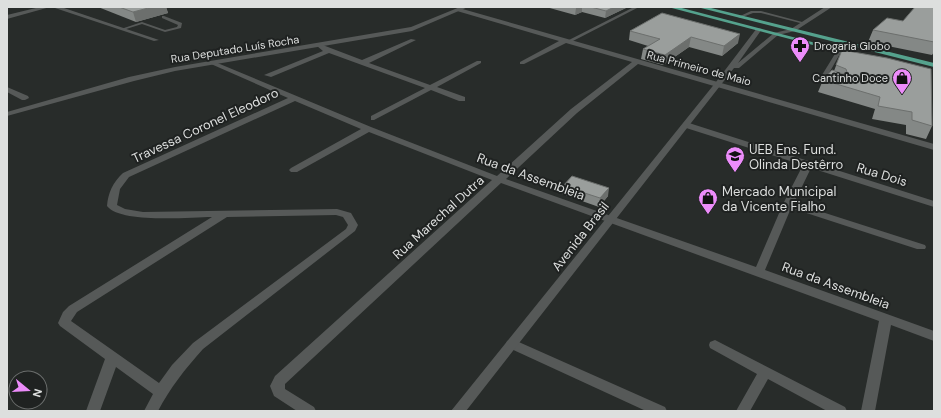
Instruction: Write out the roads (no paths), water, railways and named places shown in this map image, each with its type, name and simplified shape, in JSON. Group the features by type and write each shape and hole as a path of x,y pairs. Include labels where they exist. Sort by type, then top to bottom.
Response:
{"main road":[{"path":"671,7 862,56"},
{"path":"700,7 934,65"},
{"path":"770,25 776,34"}],"street":[{"path":"7,17 48,7"},
{"path":"55,7 156,40"},
{"path":"776,34 793,30 829,7"},
{"name":"Rua Primeiro de Maio","path":"462,8 565,42 636,62 721,81 934,147"},
{"name":"Rua Deputado Luís Rocha","path":"7,114 146,76 412,29 462,8"},
{"name":"Avenida Brasil","path":"458,411 721,81 759,29"},
{"name":"Avenida Brasil","path":"721,81 776,34"},
{"path":"362,63 413,40"},
{"path":"522,63 565,42"},
{"path":"320,46 328,51 462,98"},
{"path":"268,75 328,51"},
{"path":"374,118 479,62"},
{"name":"Rua Marechal Dutra","path":"309,411 279,392 277,386 280,380 574,111 636,62"},
{"name":"Rua da Assembleia","path":"213,63 368,129 500,180 934,336"},
{"path":"7,89 25,98"},
{"name":"Travessa Coronel Eleodoro","path":"224,214 143,215 116,210 112,206 112,200 118,182 126,175 294,98"},
{"name":"Rua Dois","path":"686,125 934,204"},
{"path":"294,170 368,129"},
{"path":"759,272 788,204 808,164"},
{"path":"788,204 921,247"},
{"path":"151,411 161,392 177,369 198,346 350,231 353,225 347,215 337,212 224,214 73,309 67,315 64,323 161,392"},
{"path":"868,411 886,318"},
{"path":"512,344 660,411"},
{"path":"715,345 840,411"},
{"path":"93,411 112,358"},
{"path":"743,411 765,372"}],"lane":[{"path":"565,42 637,7"},
{"path":"740,17 752,12 761,12 804,23"},
{"path":"123,29 142,23 165,31 179,28 180,24 163,17"},
{"path":"839,83 827,78 825,75 840,50"}],"place":[{"name":"Drogaria Globo","path":"800,63"},
{"name":"Cantinho Doce","path":"902,95"},
{"name":"UEB Ens. Fund. Olinda Destêrro","path":"735,173"},
{"name":"Mercado Municipal da Vicente Fialho","path":"708,215"}]}
